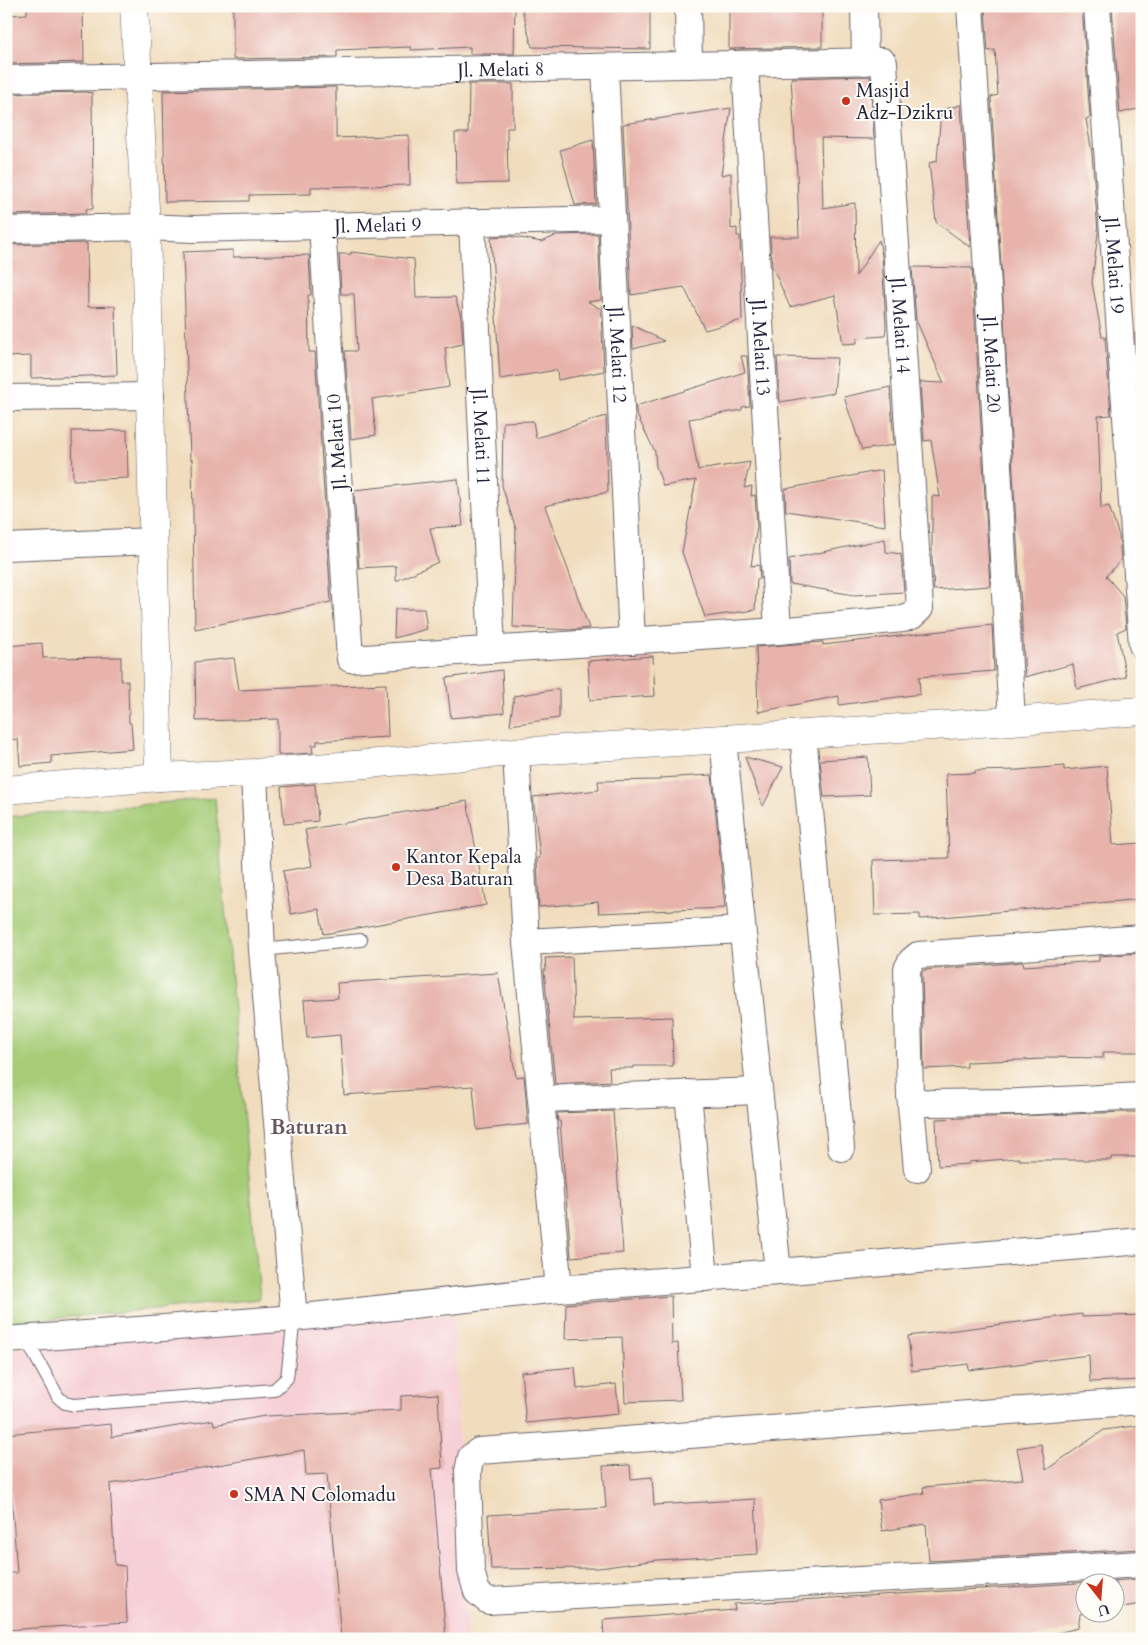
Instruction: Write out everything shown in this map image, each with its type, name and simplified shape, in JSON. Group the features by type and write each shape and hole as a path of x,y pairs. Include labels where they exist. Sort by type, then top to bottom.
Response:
{"street":[{"path":"134,6 146,227 159,777"},
{"path":"688,6 689,65"},
{"path":"864,6 864,62"},
{"name":"Jl. Melati 20","path":"970,6 989,302 1012,721"},
{"name":"Jl. Melati 19","path":"1097,6 1142,645"},
{"name":"Jl. Melati 14","path":"778,631 904,619 912,616 920,608 885,66 882,61 864,62"},
{"name":"Jl. Melati 8","path":"6,79 864,62"},
{"name":"Jl. Melati 13","path":"745,64 778,631"},
{"name":"Jl. Melati 12","path":"605,67 632,641"},
{"name":"Jl. Melati 9","path":"6,230 146,227 193,229 612,219"},
{"name":"Jl. Melati 11","path":"472,222 492,650"},
{"name":"Jl. Melati 10","path":"322,226 350,659 492,650"},
{"path":"6,398 151,396"},
{"path":"6,547 153,541"},
{"path":"492,650 778,631"},
{"path":"6,790 159,777 254,773 516,752 723,740 1142,711"},
{"path":"803,734 841,1148"},
{"path":"723,740 778,1272"},
{"path":"516,752 526,942 559,1289"},
{"path":"254,773 262,950 294,1318"},
{"path":"526,942 742,930"},
{"path":"917,1169 910,1095 907,969 911,961 918,955 1142,938"},
{"path":"542,1099 759,1090"},
{"path":"688,1093 705,1278"},
{"path":"910,1095 918,1101 926,1103 1019,1102 1142,1096"},
{"path":"16,1340 294,1318 559,1289 1142,1241"},
{"path":"1142,1401 479,1451 471,1457 468,1471 471,1571 477,1592 488,1601 1142,1564"}],"lane":[{"path":"262,950 361,940"},
{"path":"16,1340 58,1397 74,1405 274,1390 287,1378 294,1318"}],"shaded area":[{"name":"SMA N Colomadu","path":"454,1314 467,1639 6,1639 6,1350"}],"green space":[{"path":"215,798 260,1299 6,1323 6,817"}],"building":[{"path":"27,6 83,6 84,62 6,64 6,15 27,14"},
{"path":"515,6 514,54 470,54 470,47 411,50 411,47 337,50 337,57 233,59 233,7"},
{"path":"590,6 650,6 650,49 532,47 522,9 590,9"},
{"path":"729,6 822,6 822,47 729,49"},
{"path":"985,6 1082,6 1090,118 1086,119 1092,153 1098,233 1092,282 1102,337 1105,337 1111,415 1098,416 1101,508 1109,506 1119,536 1121,560 1106,576 1123,596 1126,628 1117,632 1126,677 1077,689 1073,664 1025,677 991,97 998,95 995,50 988,51"},
{"path":"1112,6 1142,6 1142,108 1120,113"},
{"path":"870,76 874,139 821,138 823,208 855,203 856,276 879,240 882,256 885,336 857,338 857,343 843,344 835,295 790,307 772,266 770,237 799,237 791,78"},
{"path":"469,84 513,84 513,128 507,128 508,183 456,184 455,133 468,133"},
{"path":"336,87 336,138 409,135 410,185 311,187 311,194 249,195 249,201 165,202 163,91"},
{"path":"92,93 93,209 86,209 86,213 6,215 6,94"},
{"path":"961,105 970,247 936,222 929,163 937,161 941,110"},
{"path":"731,108 721,175 731,173 731,229 737,228 737,236 740,236 742,320 705,330 684,287 631,295 623,124"},
{"path":"593,140 596,204 575,205 560,150"},
{"path":"598,234 601,300 588,302 601,309 604,371 558,380 557,370 500,379 491,237 509,236 542,242 557,235"},
{"path":"87,243 88,307 115,306 117,375 31,378 31,356 6,357 6,245"},
{"path":"233,250 233,257 309,255 311,295 308,295 309,352 315,352 331,602 195,629 192,459 190,459 183,252"},
{"path":"351,252 414,259 416,298 455,297 461,317 463,344 445,348 449,387 372,399 376,435 351,439 345,351 357,351 354,294 341,294 339,254 351,254"},
{"path":"912,267 972,268 990,586 934,590 932,496 940,497 931,440 924,441 920,382 944,383 916,320"},
{"path":"632,325 664,341 633,349"},
{"path":"1135,333 1142,333 1142,413 1141,413"},
{"path":"741,356 747,356 750,406 742,407 742,410 689,419 698,470 750,462 744,488 752,486 751,496 755,495 757,526 751,566 759,565 760,579 757,579 755,610 705,617 682,552 696,480 663,486 656,466 655,452 636,413 636,406 745,372"},
{"path":"777,357 837,358 834,393 780,402"},
{"path":"890,387 894,445 862,450 844,397"},
{"path":"606,416 608,492 545,506 589,628 570,630 513,627 516,529 502,486 503,422 533,421 536,438"},
{"path":"127,430 128,478 73,480 72,431"},
{"path":"882,470 885,526 786,511 785,489"},
{"path":"458,479 463,526 430,528 438,562 396,581 396,566 359,568 354,490"},
{"path":"885,539 886,552 901,554 904,592 854,595 790,584 789,559"},
{"path":"395,609 424,609 427,629 394,638"},
{"path":"992,625 994,671 919,677 920,694 839,705 839,696 758,712 756,647 823,642 823,645"},
{"path":"42,643 43,658 121,657 121,681 128,681 129,723 131,723 133,749 51,756 52,763 20,766 18,739 6,740 6,646"},
{"path":"653,656 655,696 590,700 588,661"},
{"path":"234,658 239,690 386,684 388,737 317,741 317,745 312,745 313,753 278,755 278,719 196,721 195,662"},
{"path":"502,670 504,713 451,718 446,678"},
{"path":"559,689 559,718 510,725 514,696"},
{"path":"745,757 783,767 763,806"},
{"path":"868,757 870,795 824,797 820,760"},
{"path":"1064,766 1064,770 1107,766 1113,845 1142,843 1142,899 920,919 920,914 875,915 873,860 949,858 946,774"},
{"path":"712,775 725,908 599,913 598,902 539,907 537,858 540,858 533,797 599,790 598,781 660,780 660,778"},
{"path":"315,784 318,821 284,824 281,787"},
{"name":"Kantor Kepala Desa Baturan","path":"467,801 486,905 324,934 319,909 291,914 283,871 312,866 305,830"},
{"path":"1142,953 1142,1052 1103,1052 1103,1058 1045,1057 1045,1059 967,1062 967,1067 924,1069 922,972 924,970 1023,962 1024,966 1099,961 1099,956"},
{"path":"572,957 574,1020 672,1017 673,1066 609,1068 610,1081 555,1084 544,970 546,970 545,958"},
{"path":"498,973 516,1077 524,1076 528,1124 477,1130 473,1086 344,1095 340,1035 307,1038 304,1000 338,998 337,983"},
{"path":"613,1111 623,1253 571,1257 560,1121 558,1121 557,1113"},
{"path":"1142,1112 1142,1157 1111,1157 1111,1160 1019,1160 1019,1158 938,1166 936,1119"},
{"path":"671,1296 672,1344 678,1343 681,1400 625,1402 622,1337 565,1339 566,1304"},
{"path":"1082,1314 1082,1317 1142,1315 1142,1380 1090,1382 1089,1355 969,1370 968,1364 912,1371 908,1336"},
{"path":"575,1367 577,1389 616,1384 619,1414 526,1423 521,1372"},
{"path":"438,1394 442,1468 432,1469 446,1639 341,1639 327,1474 306,1475 304,1450 110,1484 115,1565 125,1566 127,1622 6,1630 6,1573 17,1573 11,1489 6,1489 6,1434 111,1424 112,1437 213,1420 214,1425 265,1416 401,1410 401,1396"},
{"path":"1142,1425 1142,1541 1138,1541 1139,1549 929,1561 926,1524 882,1531 878,1500 924,1493 923,1487 1023,1479 1017,1448 1041,1444 1046,1470 1104,1430"},
{"path":"630,1465 631,1479 652,1477 654,1505 755,1499 758,1554 657,1560 599,1568 491,1569 488,1515 606,1508 603,1466"},
{"path":"1142,1579 1142,1604 1126,1606 1126,1580"},
{"path":"1076,1583 1076,1622 1079,1622 1078,1628 1032,1639 604,1639 603,1620 735,1610 734,1604"}],"place":[{"name":"Masjid Adz-Dzikru","path":"846,101"},
{"name":"Kantor Kepala Desa Baturan","path":"396,867"},
{"name":"SMA N Colomadu","path":"234,1494"}],"district":[{"name":"Baturan","path":"309,1127"}]}
